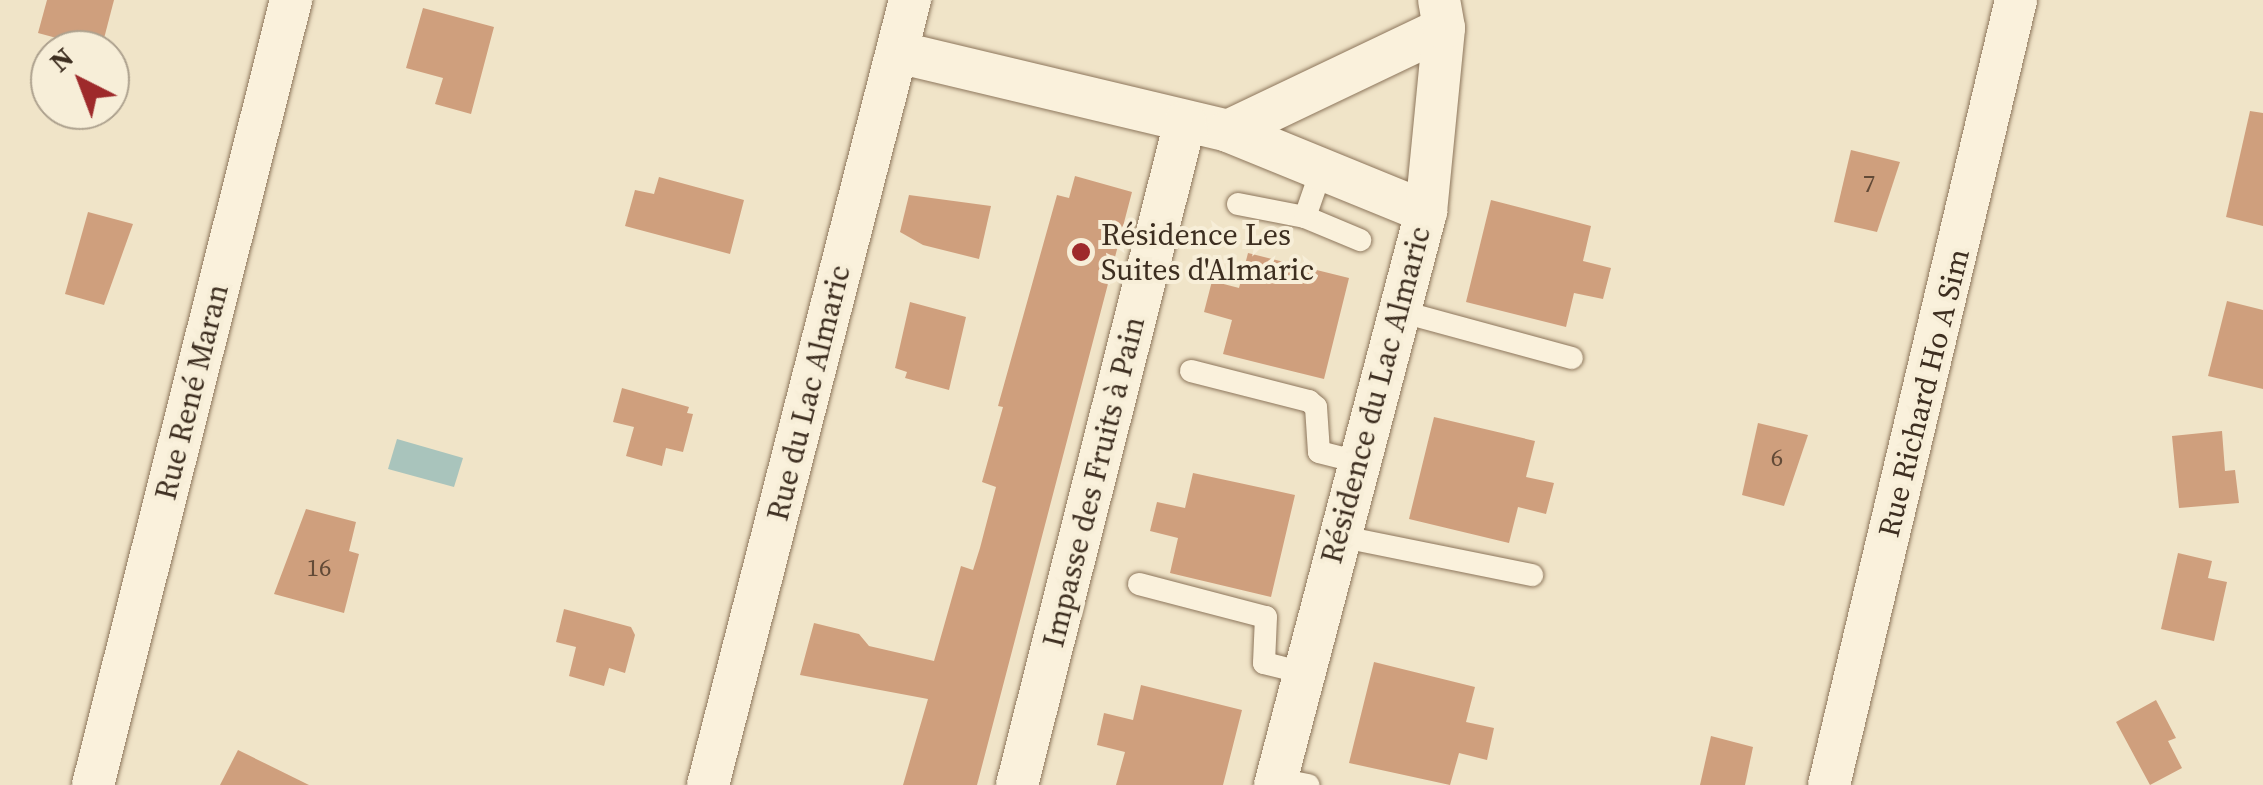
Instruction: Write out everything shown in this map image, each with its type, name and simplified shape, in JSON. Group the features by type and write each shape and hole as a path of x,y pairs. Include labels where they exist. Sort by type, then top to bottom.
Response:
{"street":[{"name":"Rue René Maran","path":"93,785 292,0"},
{"name":"Rue du Lac Almaric","path":"708,785 910,0"},
{"name":"Rue Richard Ho A Sim","path":"1829,785 2016,0"},
{"path":"1228,131 1442,14"},
{"name":"Résidence du Lac Almaric","path":"1287,783 1302,672 1426,212 1442,14"},
{"path":"896,52 1228,131 1426,212"},
{"name":"Impasse des Fruits à Pain","path":"1017,785 1185,122"}],"lane":[{"path":"1304,217 1322,168"},
{"path":"1238,204 1304,217 1360,240"},
{"path":"1399,311 1572,358"},
{"path":"1191,371 1308,401 1316,407 1319,452 1358,462"},
{"path":"1338,536 1532,575"},
{"path":"1138,584 1266,617 1264,663 1302,672"}],"water":[{"path":"397,439 463,458 454,487 388,469"}],"building":[{"path":"47,0 114,0 106,30 39,30"},
{"path":"423,8 494,27 471,114 435,104 443,78 406,68"},
{"path":"2250,111 2263,113 2263,226 2226,217"},
{"path":"1851,150 1900,162 1877,232 1834,222"},
{"path":"1075,176 1132,192 977,785 903,785 928,699 800,675 814,623 859,634 869,646 934,661 961,566 973,570 980,548 996,487 982,482 1003,407 998,406 1057,195 1069,198"},
{"path":"659,177 744,200 730,254 625,226 635,190 654,194"},
{"path":"909,195 991,206 979,259 923,245 900,232"},
{"path":"1491,200 1591,226 1583,261 1611,268 1603,299 1574,293 1566,327 1466,302"},
{"path":"88,212 133,224 104,305 65,294"},
{"path":"1248,253 1349,278 1324,379 1223,354 1232,320 1204,312 1212,281 1239,288"},
{"path":"2227,301 2263,310 2263,389 2208,376"},
{"path":"910,302 966,317 949,390 905,378 907,372 895,368"},
{"path":"622,388 689,407 687,413 693,414 683,452 666,448 662,466 626,456 634,427 613,422"},
{"path":"1434,417 1535,441 1526,477 1554,483 1546,514 1518,507 1509,543 1409,519"},
{"path":"1758,423 1808,435 1784,506 1742,495"},
{"path":"2222,431 2225,471 2235,470 2239,503 2179,508 2172,436"},
{"path":"1193,473 1295,495 1271,597 1170,573 1178,538 1150,531 1157,502 1185,508"},
{"path":"306,509 356,522 349,551 359,554 344,613 274,594"},
{"path":"2178,553 2212,561 2208,578 2227,582 2214,641 2161,629"},
{"path":"564,609 631,627 635,635 625,673 609,668 604,686 569,676 576,647 556,642"},
{"path":"1374,662 1475,687 1466,722 1494,728 1487,760 1459,753 1450,785 1349,763"},
{"path":"1141,685 1242,710 1223,785 1116,785 1125,752 1097,745 1104,713 1133,720"},
{"path":"2156,700 2176,738 2168,741 2182,768 2150,785 2116,722"},
{"path":"1711,736 1753,747 1745,785 1700,785"},
{"path":"238,750 309,785 220,785"}],"place":[{"name":"Résidence Les Suites d'Almaric","path":"1081,252"}]}
